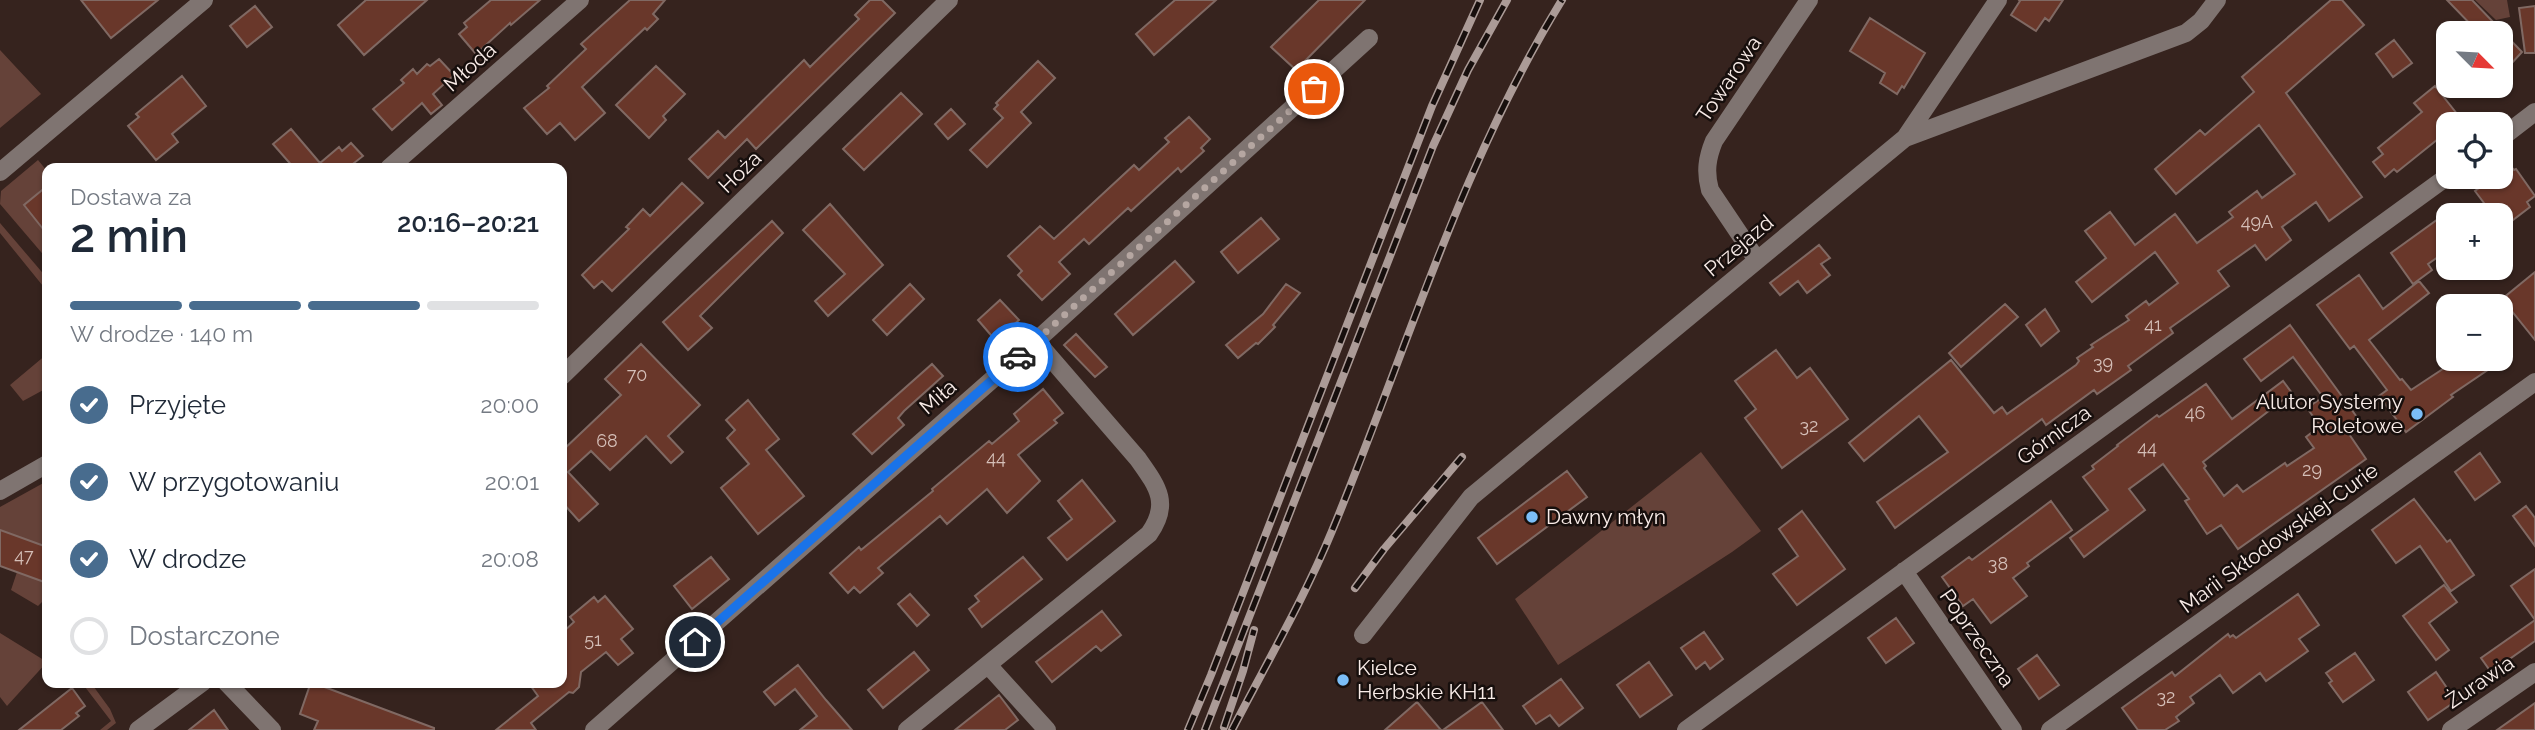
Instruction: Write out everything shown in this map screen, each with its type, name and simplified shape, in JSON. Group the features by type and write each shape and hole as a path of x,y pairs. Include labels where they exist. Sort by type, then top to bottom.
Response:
{"street":[{"path":"0,172 204,0"},
{"name":"Młoda","path":"395,163 580,0"},
{"name":"Hoża","path":"567,371 949,0"},
{"name":"Towarowa","path":"1757,260 1710,190 1706,178 1707,166 1714,141 1810,0"},
{"path":"1905,138 1998,0"},
{"name":"Przejazd","path":"1363,635 1471,497 1905,138 2186,33 2201,21 2217,0"},
{"name":"Miła","path":"594,730 1036,341 1369,38"},
{"path":"2513,129 2535,112"},
{"name":"Górnicza","path":"1686,730 2436,185"},
{"path":"907,730 1149,534 1159,517 1161,506 1158,492 1138,459 1036,341"},
{"name":"Marii Skłodowskiej-Curie","path":"2050,730 2535,382"},
{"path":"0,491 42,467"},
{"name":"Poprzeczna","path":"1904,571 2013,730"},
{"path":"988,665 1047,730"},
{"name":"Żurawia","path":"2451,730 2535,673"},
{"path":"138,730 195,688"},
{"path":"232,688 272,730"}],"shaded area":[{"path":"2475,0 2507,0 2510,17 2496,20"},
{"path":"0,50 41,94 0,128"},
{"path":"38,160 42,165 42,190 24,205 42,228 42,253 0,204 1,191"},
{"path":"0,223 42,272 42,285 0,233"},
{"path":"42,358 42,391 23,401 10,385"},
{"path":"1701,452 1761,531 1558,665 1515,599"},
{"path":"42,484 42,545 0,530 0,507"},
{"path":"17,572 42,581 42,602 38,606 11,590"},
{"path":"0,633 42,659 42,668 7,706 0,697"},
{"path":"86,688 95,688 110,709 116,723 107,730 100,730 111,721"}],"building":[{"path":"81,0 158,0 111,38"},
{"path":"366,0 427,0 364,55 338,25"},
{"path":"491,0 540,0 476,54 459,34 467,27 464,23"},
{"path":"630,0 665,0 653,14 658,19 582,87 605,113 575,140 560,123 547,134 524,108 549,88 547,86 586,49 581,44"},
{"path":"870,0 882,0 895,13 756,149 747,139 708,178 689,159 718,131 725,138 804,60 810,67 859,19 855,15"},
{"path":"1175,0 1216,0 1154,55 1136,34"},
{"path":"1319,0 1365,0 1296,70 1271,47"},
{"path":"2019,0 2063,0 2049,21 2045,18 2036,31 2011,15"},
{"path":"2331,0 2342,0 2364,25 2286,93 2362,197 2329,221 2316,202 2282,227 2291,240 2266,260 2255,245 2218,271 2229,286 2170,328 2173,333 2128,366 2131,370 2097,394 2094,390 2046,425 2042,419 1895,528 1877,502 1948,452 1919,416 1864,461 1849,443 1951,360 1994,413 2002,407 2007,414 2076,365 2079,361 2077,358 2093,347 2091,345 2129,320 2126,316 2146,301 2149,305 2178,283 2155,252 2092,302 2076,282 2106,258 2085,231 2110,212 2135,245 2175,214 2197,243 2233,217 2229,212 2257,191 2262,198 2295,174 2259,125 2176,194 2155,169 2200,130 2205,135 2254,92 2242,77"},
{"path":"2447,0 2472,0 2492,21 2467,21"},
{"path":"255,6 272,27 247,47 230,26"},
{"path":"2535,6 2535,53 2525,53 2519,8"},
{"path":"1870,18 1925,53 1904,88 1902,86 1897,94 1880,83 1885,73 1850,51"},
{"path":"2394,40 2412,63 2393,77 2376,54"},
{"path":"2513,43 2522,52 2513,62"},
{"path":"439,59 454,75 433,94 442,105 431,114 422,103 392,130 373,109 404,83 401,80 413,69 417,74 427,64 430,66"},
{"path":"1038,61 1055,78 1021,112 1031,123 987,167 970,150 1003,118 994,109 998,105 996,103"},
{"path":"656,66 685,94 663,116 666,120 649,138 616,105"},
{"path":"182,76 206,106 172,134 178,142 156,160 128,126 139,117 136,114"},
{"path":"2435,86 2436,98 2444,98 2456,112 2436,112 2436,141 2397,172 2394,169 2385,177 2373,162 2383,154 2378,148 2422,112 2414,103"},
{"path":"901,93 922,114 864,170 843,149"},
{"path":"951,109 965,124 948,139 935,124"},
{"path":"1189,117 1210,139 1201,148 1204,151 1181,172 1178,168 1131,211 1128,208 1089,244 1084,239 1059,262 1070,274 1042,300 1018,275 1022,271 1008,256 1040,226 1054,239 1134,165 1139,170 1169,142 1165,138"},
{"path":"291,129 320,163 290,163 273,144"},
{"path":"351,143 363,156 354,163 320,163 339,147 342,151"},
{"path":"2513,169 2516,169 2535,196 2527,202 2530,207 2513,220 2513,203 2484,203 2475,191 2513,189"},
{"path":"682,183 703,203 612,291 602,281 594,288 582,275 629,229 626,227 643,209 650,216"},
{"path":"42,190 42,228 24,205"},
{"path":"830,204 883,265 828,316 815,301 845,274 803,230"},
{"path":"1261,218 1279,239 1238,273 1221,252"},
{"path":"772,221 783,233 700,316 712,328 688,350 663,322"},
{"path":"2436,221 2436,258 2428,264 2432,270 2413,284 2391,253"},
{"path":"1819,245 1830,258 1821,264 1830,275 1807,293 1798,281 1780,295 1770,283"},
{"path":"1175,261 1194,282 1133,335 1115,314"},
{"path":"2535,272 2535,340 2513,313 2513,294 2508,294"},
{"path":"2359,275 2383,309 2419,281 2429,293 2369,340 2411,390 2440,371 2486,371 2451,395 2453,397 2406,432 2379,396 2387,390 2354,346 2350,349 2317,305"},
{"path":"910,284 924,299 887,335 873,320"},
{"path":"1286,284 1300,293 1273,325 1275,327 1258,344 1238,358 1226,345 1263,314"},
{"path":"1000,300 1019,320 996,341 978,320"},
{"path":"2005,304 2018,317 1961,367 1949,353"},
{"path":"2045,309 2059,331 2041,346 2026,325"},
{"path":"2290,325 2362,424 2349,434 2366,459 2238,549 2221,525 2207,534 2185,501 2189,499 2163,464 2129,489 2145,510 2084,557 2070,538 2108,510 2083,477 2117,445 2157,415 2159,417 2206,384 2232,419 2283,381 2292,393 2203,462 2206,466 2204,468 2224,496 2237,485 2243,492 2285,463 2287,466 2314,448 2306,437 2320,426 2307,408 2323,397 2293,357 2261,381 2244,359"},
{"path":"1076,334 1107,367 1095,377 1064,345"},
{"path":"641,344 700,405 668,436 683,452 671,463 646,436 610,470 591,451 568,472 598,504 579,521 567,508 567,446 621,395 605,379"},
{"path":"1776,350 1797,378 1810,368 1848,419 1782,468 1745,418 1756,409 1735,381"},
{"path":"932,364 943,376 904,411 898,418 904,425 872,454 853,434"},
{"path":"1043,389 1063,413 1054,420 1057,423 1018,455 1040,481 1007,513 987,489 947,524 940,516 878,568 883,573 860,593 854,587 848,593 830,573 859,547 861,550 933,491 932,489 989,441 992,444 1019,421 1014,414"},
{"path":"748,400 779,439 766,450 804,496 758,534 721,488 749,464 727,438 735,430 726,420"},
{"path":"2480,453 2500,482 2475,500 2455,472"},
{"name":"Dawny młyn","path":"1567,471 1587,497 1497,564 1478,538"},
{"path":"1082,480 1115,521 1067,560 1048,538 1072,519 1058,501"},
{"path":"2414,499 2447,542 2450,540 2474,575 2451,591 2420,546 2396,563 2372,530"},
{"path":"2051,501 2072,530 2027,563 2029,566 2013,578 2027,596 1991,623 1973,599 1963,606 1942,577 1969,557 1972,560"},
{"path":"2526,506 2535,518 2535,546 2513,516"},
{"path":"1802,511 1845,569 1797,605 1773,574 1798,556 1779,529"},
{"path":"0,530 42,545 42,581 0,566"},
{"path":"711,557 729,579 692,609 674,586"},
{"path":"1023,557 1042,579 982,627 969,609 979,601 975,596"},
{"path":"2535,569 2535,620 2511,586"},
{"path":"2444,585 2457,602 2429,623 2449,650 2436,660 2403,616"},
{"path":"910,594 929,615 917,626 898,604"},
{"path":"2298,594 2319,625 2299,639 2308,651 2266,681 2260,673 2233,693 2220,675 2190,697 2194,703 2176,717 2179,721 2165,730 2138,730 2122,708 2172,672 2175,676 2228,634 2236,638"},
{"path":"605,596 633,629 621,639 633,653 618,665 606,652 581,672 579,687 573,693 569,692 531,723 536,730 496,730 538,696 532,688 567,688 567,628 574,622 570,617 594,597 598,602"},
{"path":"1102,611 1121,635 1101,651 1096,646 1052,682 1036,662"},
{"path":"1896,618 1914,643 1886,663 1868,638"},
{"path":"2535,620 2535,641 2491,672 2481,658"},
{"path":"1704,632 1723,659 1710,669 1705,662 1696,669 1681,648"},
{"path":"914,652 929,670 883,708 868,690"},
{"path":"2355,653 2374,680 2343,702 2329,683 2332,681 2326,673"},
{"path":"2037,655 2059,685 2039,699 2018,669"},
{"path":"1649,662 1672,695 1640,717 1617,685"},
{"path":"798,665 852,730 800,730 817,716 795,689 775,705 764,692"},
{"path":"2436,672 2456,701 2428,720 2408,692"},
{"path":"1561,679 1583,708 1559,726 1550,715 1536,724 1523,706"},
{"path":"72,688 85,706 76,713 79,716 61,730 19,730"},
{"path":"309,688 327,688 434,730 314,730 318,721 300,714"},
{"path":"999,695 1018,720 1005,730 955,730"},
{"path":"1417,702 1441,730 1385,730"},
{"path":"1482,702 1503,730 1443,730"},
{"path":"2535,703 2535,730 2497,730"},
{"path":"214,710 228,730 189,730"}],"railway":[{"path":"1188,730 1432,106 1480,0"},
{"path":"1205,730 1433,146 1468,70 1507,0"},
{"path":"1232,730 1321,556 1436,261 1493,128 1562,0"},
{"path":"1355,588 1384,549 1462,457"},
{"path":"1224,727 1254,630"}],"way so far":[{"path":"1018,357 1314,89"}],"place":[{"name":"Alutor Systemy Roletowe","path":"2417,414"},
{"name":"Dawny młyn","path":"1532,517"},
{"name":"Kielce Herbskie KH11","path":"1343,680"}],"route":[{"path":"695,642 1018,357"}]}
